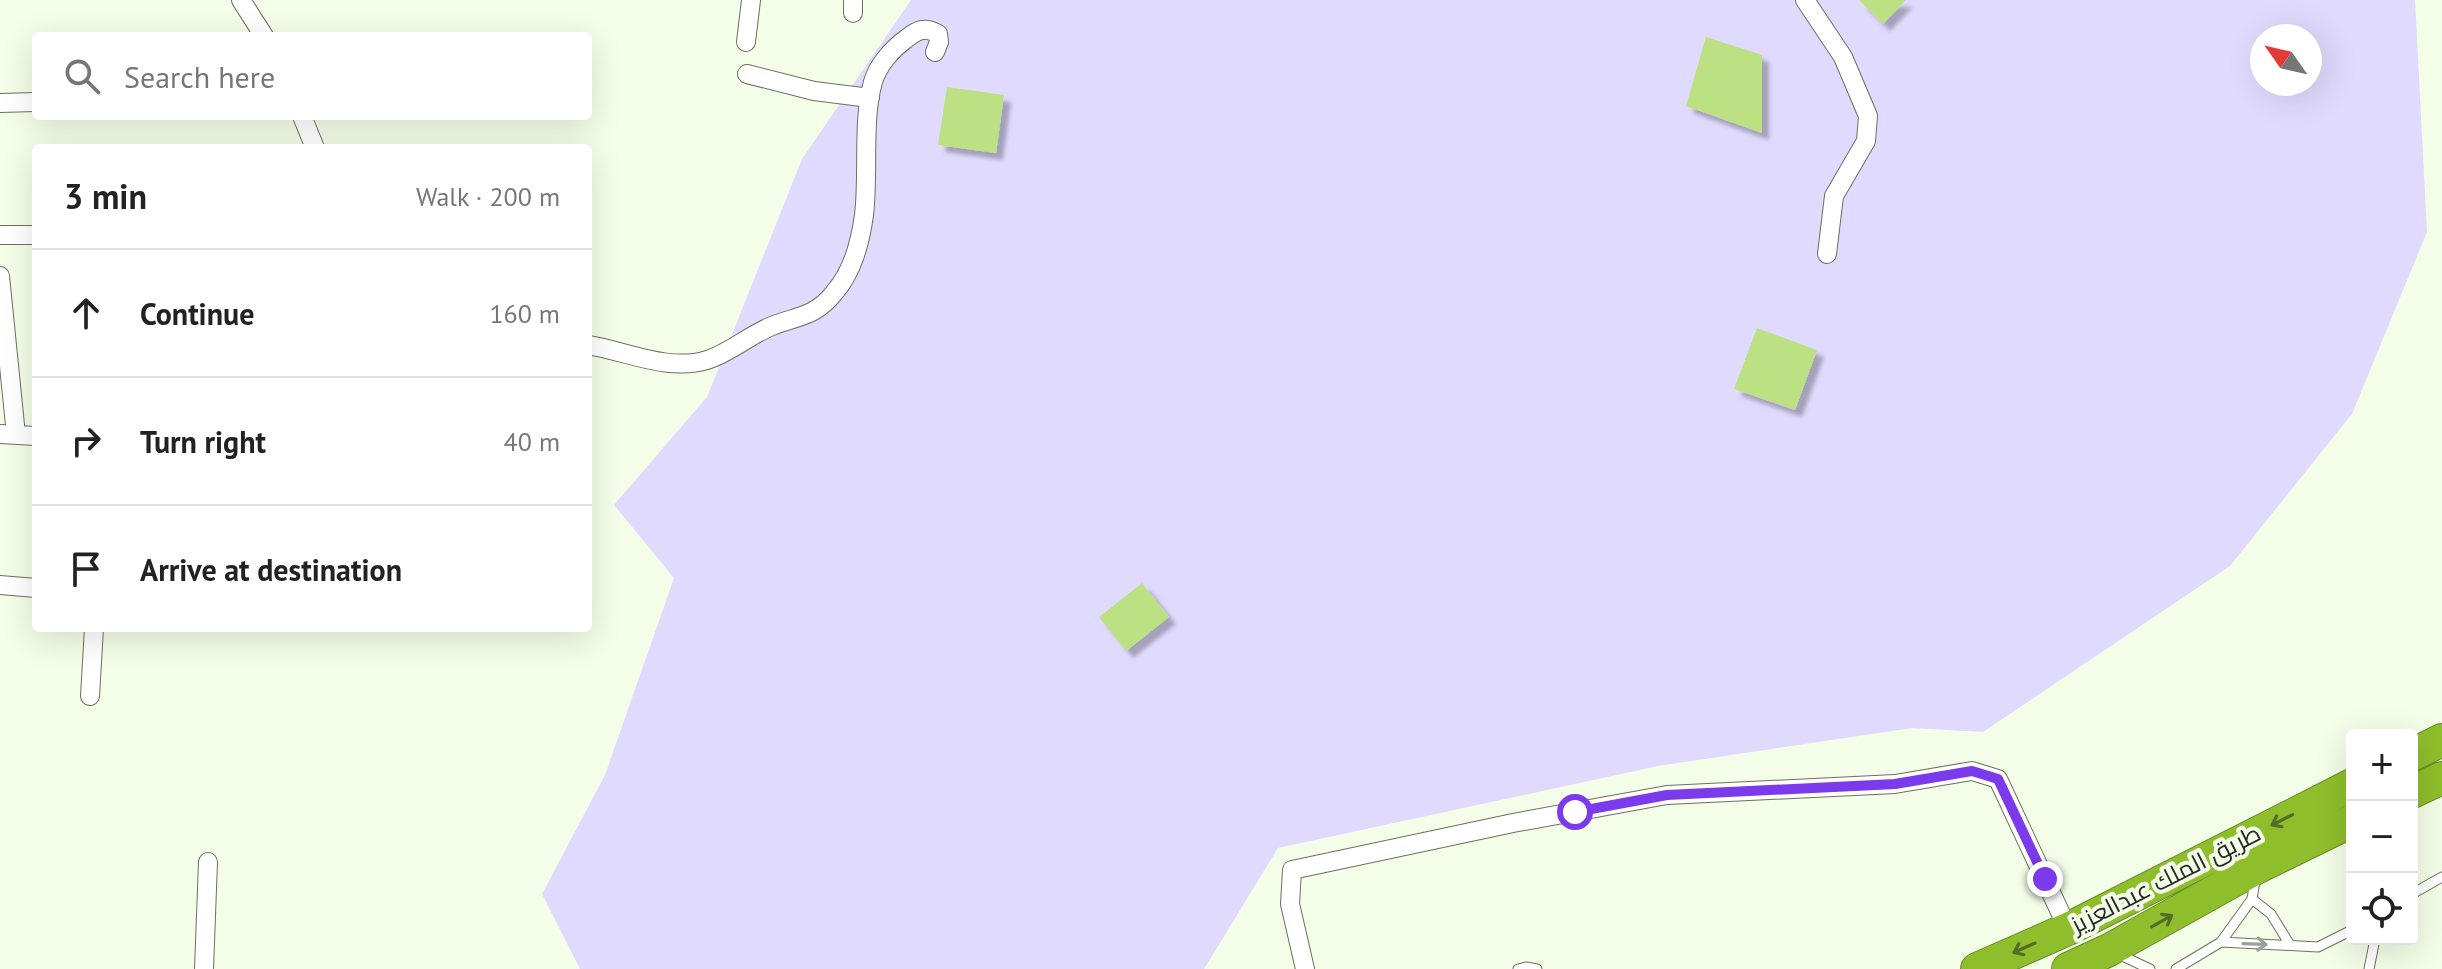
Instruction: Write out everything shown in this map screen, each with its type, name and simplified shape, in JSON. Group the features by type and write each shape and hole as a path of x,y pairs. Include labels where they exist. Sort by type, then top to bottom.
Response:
{"highway":[{"path":"2418,752 2442,740"},
{"path":"2418,789 2442,778"},
{"name":"طريق الملك عبدالعزيز","path":"1977,969 2068,929 2346,788"},
{"name":"طريق الملك عبدالعزيز","path":"2068,969 2109,950 2258,867 2346,824"}],"street":[{"path":"241,0 261,32"},
{"path":"746,42 751,0"},
{"path":"1805,0 1843,57 1868,116 1866,141 1834,196 1827,254"},
{"path":"592,346 659,362 694,363 709,359 761,330 812,314 825,304 845,278 855,258 860,237 873,80 882,63 913,33 930,29 938,34 935,52"},
{"path":"747,74 814,91 870,98"},
{"path":"0,103 32,102"},
{"path":"304,120 313,144"},
{"path":"0,235 32,235"},
{"path":"0,276 8,434 32,436"},
{"path":"0,585 32,588"},
{"path":"90,696 94,632"},
{"path":"1305,969 1290,904 1292,870 1513,823 1667,795 1895,784 1972,771 1998,779 2068,929"},
{"path":"204,969 208,862"}],"lane":[{"path":"2176,969 2221,942 2252,899 2258,867"},
{"path":"2418,891 2442,877"},
{"path":"2252,899 2271,914 2290,945"},
{"path":"2221,942 2318,947 2346,933"},
{"path":"2369,969 2374,945"},
{"path":"2109,950 2150,969"},
{"path":"1518,969 1537,969"}],"shaded area":[{"path":"911,0 2415,0 2427,232 2352,414 2230,566 1983,732 1912,728 1658,766 1278,848 1204,969 580,969 542,894 605,775 674,578 614,505 707,397 802,159"}],"building":[{"path":"1859,0 1906,0 1883,24"},
{"path":"1706,37 1762,55 1762,133 1686,106"},
{"path":"947,87 1004,95 996,153 938,145"},
{"path":"1757,328 1817,350 1795,410 1734,389"},
{"path":"1142,583 1169,617 1126,651 1099,617"}],"route":[{"path":"1575,812 1667,795 1895,784 1972,771 1998,779 2045,879"}]}
